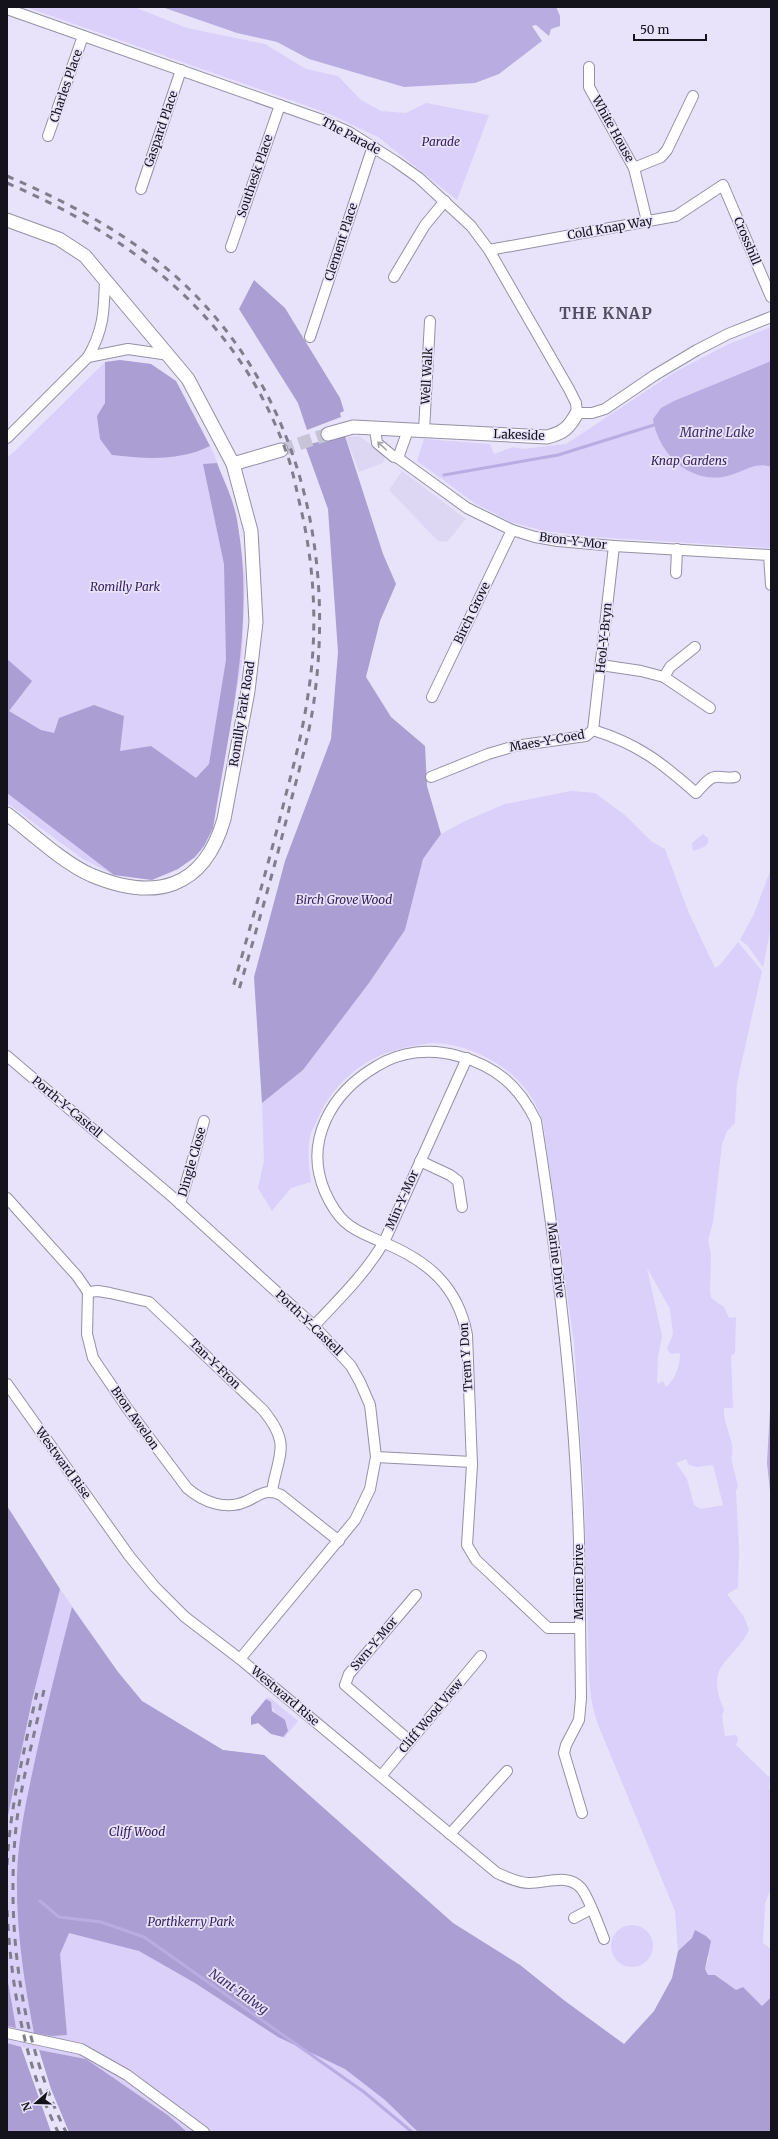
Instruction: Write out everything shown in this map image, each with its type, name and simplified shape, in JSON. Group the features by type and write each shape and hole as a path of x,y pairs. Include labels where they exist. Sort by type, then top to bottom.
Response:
{"street":[{"name":"The Parade","path":"7,9 322,120 373,146 418,178 471,226 489,250 569,389 576,403 577,413"},
{"name":"Charles Place","path":"48,136 83,36"},
{"name":"White House","path":"590,67 589,87 634,168 647,221"},
{"name":"Gaspard Place","path":"141,189 181,70"},
{"name":"White House","path":"634,168 661,156 667,150 693,96"},
{"name":"Southesk Place","path":"231,247 280,105"},
{"name":"Clement Place","path":"310,338 373,146"},
{"name":"Cold Knap Way","path":"489,250 647,221 682,213 723,185"},
{"name":"Crosshill","path":"723,185 771,297"},
{"path":"394,277 425,225 445,201"},
{"name":"Romilly Park Road","path":"7,220 59,239 85,256 188,379 233,464 251,531 256,622 248,691 224,819 219,838 208,858 190,876 177,883 159,888 138,888 91,874 66,859 7,814"},
{"path":"7,438 88,357 98,339 104,315 105,279"},
{"path":"577,413 592,413 605,409 655,375 697,350 728,334 771,317"},
{"name":"Well Walk","path":"424,431 430,321"},
{"path":"88,357 128,349 169,355"},
{"name":"Lakeside","path":"328,434 353,427 546,437 562,433 571,425 577,413"},
{"name":"Bron-Y-Mor","path":"375,429 377,443 394,457 398,458 467,508 512,530 558,541 614,546 769,555 771,585"},
{"path":"398,458 408,430"},
{"path":"233,464 281,450"},
{"name":"Birch Grove","path":"432,697 512,530"},
{"name":"Heol-Y-Bryn","path":"593,730 614,546"},
{"path":"676,573 677,549"},
{"path":"664,677 670,667 695,647"},
{"path":"601,665 664,677 710,708"},
{"name":"Maes-Y-Coed","path":"430,777 488,754 515,746 586,736 593,730 629,743 646,752 696,793 710,779 715,777 730,779 735,777"},
{"name":"Marine Drive","path":"384,1242 360,1233 345,1222 331,1205 320,1180 318,1159 322,1126 333,1105 345,1090 362,1074 384,1061 405,1054 425,1051 446,1052 467,1058 492,1069 515,1088 527,1103 536,1121 566,1342 579,1541 581,1698 579,1720 566,1745 564,1753 582,1813"},
{"name":"Porth-Y-Castell","path":"7,1056 180,1204 314,1326 343,1356 360,1382 370,1405 376,1457 370,1489 355,1520 240,1659"},
{"name":"Min-Y-Mor","path":"314,1326 360,1277 384,1242 467,1058"},
{"name":"Dingle Close","path":"180,1204 204,1120"},
{"path":"420,1161 450,1175 458,1181 462,1207"},
{"path":"7,1198 77,1276 88,1292"},
{"name":"Trem Y Don","path":"384,1242 416,1259 436,1273 454,1294 464,1318 467,1335 472,1462 467,1544 476,1560 548,1628 580,1628"},
{"name":"Bron Awelon","path":"88,1292 87,1334 93,1358 127,1408 187,1488 199,1498 216,1504 230,1506 246,1502 260,1493 272,1491"},
{"name":"Tan-Y-Fron","path":"88,1292 110,1292 149,1302 263,1410 276,1428 281,1443 280,1460 272,1491"},
{"name":"Westward Rise","path":"7,1384 112,1531 155,1587 185,1617 240,1659 497,1872 514,1880 528,1883 569,1879 582,1889 604,1939"},
{"path":"376,1457 472,1462"},
{"path":"272,1491 281,1495 339,1541"},
{"name":"Swn-Y-Mor","path":"410,1741 345,1685 349,1674 416,1595"},
{"name":"Cliff Wood View","path":"381,1776 481,1656"},
{"path":"450,1834 506,1771"},
{"path":"574,1918 591,1909"},
{"path":"7,2033 81,2049 128,2075 204,2132"}],"shaded area":[{"path":"359,436 384,454 385,457 383,463 359,472 346,437"},
{"path":"402,471 466,519 447,542 438,541 389,490"}],"green space":[{"name":"Parade","path":"26,7 134,7 187,28 265,44 306,69 338,76 361,100 381,111 406,113 426,103 489,115 457,200 378,137 327,113"},
{"path":"254,280 285,308 340,398 344,411 340,413 341,417 307,430 298,403 239,309"},
{"name":"Knap Gardens","path":"771,327 771,548 594,537 544,531 511,522 476,504 417,461 424,439 490,444 494,454 513,447 522,449 566,444 675,372 727,345"},
{"name":"Romilly Park","path":"120,360 151,364 176,381 214,454 237,519 245,577 242,660 213,828 204,846 195,857 178,869 152,880 114,875 83,859 7,803 7,457 14,452 105,362"},
{"path":"120,360 151,364 176,381 210,446 187,454 162,458 112,455 100,439 97,416 105,403 105,362"},
{"name":"Birch Grove Wood","path":"345,436 383,554 396,584 380,621 366,677 391,717 425,746 427,786 441,834 423,859 405,930 369,983 303,1070 262,1103 254,977 285,861 331,739 338,652 328,509 305,445"},
{"path":"217,463 236,513 242,559 244,598 242,636 233,713 213,828 204,846 195,857 178,869 152,880 114,875 7,793 7,659 32,681 9,711 41,730 54,733 59,718 94,705 124,716 120,751 151,746 196,778 209,764 226,660 224,564 203,464"},
{"path":"571,791 595,793 626,816 651,841 665,849 688,911 715,968 720,965 738,942 762,971 737,1083 735,1123 727,1131 722,1144 713,1222 708,1240 711,1255 711,1298 724,1307 729,1318 736,1317 735,1353 731,1356 733,1408 724,1408 724,1414 731,1440 731,1458 738,1486 736,1491 739,1547 738,1588 727,1594 744,1617 749,1630 742,1642 722,1666 718,1673 717,1683 724,1710 722,1716 725,1736 736,1735 738,1739 736,1745 769,1777 771,1774 769,1789 771,1789 771,1888 765,1904 763,1943 771,1949 771,1997 762,2006 743,1987 736,1991 715,1975 708,1975 705,1969 709,1956 692,1938 678,1951 675,1911 597,1722 592,1703 589,1679 584,1486 574,1343 543,1122 533,1100 515,1077 504,1068 477,1053 448,1044 434,1043 397,1050 382,1055 355,1070 333,1092 324,1105 310,1137 308,1154 311,1182 291,1188 272,1211 258,1188 264,1161 262,1103 303,1070 369,983 405,930 423,859 441,834 465,821 505,804","holes":["647,1268 670,1309 673,1334 667,1349 671,1354 680,1353 677,1372 666,1387 663,1381 658,1384 657,1381 658,1357 662,1336","686,1459 689,1465 697,1467 713,1465 723,1505 701,1509 694,1505 687,1479 676,1463"]},
{"path":"703,834 708,838 708,843 704,847 693,851 692,843"},
{"path":"771,869 771,927 763,967 747,945 740,940 754,914"},
{"name":"Cliff Wood","path":"7,1506 60,1589 118,1672 142,1701 223,1750 264,1755 453,1923 520,1965 727,2132 187,2132 169,2116 86,2059 21,2047 51,2132 7,2132"},
{"path":"7,1506 60,1589 32,1700 7,1820"},
{"name":"Cliff Wood","path":"72,1607 118,1672 142,1701 223,1750 264,1755 453,1923 520,1965 565,2001 624,2044 654,2011 672,1978 678,1951 692,1938 695,1930 706,1936 711,1941 705,1969 708,1975 715,1975 736,1990 743,1987 762,2006 771,1997 771,2132 418,2132 385,2100 345,2069 278,2037 195,1983 139,1951 69,1933 60,1954 67,2035 52,2036 34,2033 19,1936 17,1876 19,1847 23,1818 35,1760"},
{"path":"269,1697 298,1721 284,1738 283,1737 288,1731 266,1699"},
{"path":"266,1699 271,1702 272,1711 285,1720 288,1731 283,1737 271,1734 258,1723 251,1725 251,1717"},
{"path":"628,1925 636,1925 647,1931 653,1942 653,1950 647,1961 636,1967 628,1967 617,1961 611,1950 611,1942 617,1931"},
{"path":"7,1976 16,2028 7,2026"},
{"path":"7,2043 21,2047 51,2132 7,2132"},
{"path":"39,2050 86,2059 169,2116 187,2132 69,2132 51,2089"}],"water":[{"path":"162,7 556,7 560,16 560,26 551,29 549,36 536,25 532,26 542,41 499,74 475,83 404,87 309,59 277,42 237,33"},
{"name":"Marine Lake","path":"771,361 771,467 759,465 733,475 713,478 701,476 678,464 661,444 656,432 653,419 661,408 674,401"},
{"path":"771,1391 771,1500 767,1463"}],"waterway":[{"path":"444,475 558,455 654,425"},
{"name":"Nant Talwg","path":"40,1901 59,1917 101,1922 144,1937 364,2092 412,2132"}],"tunnel":[{"path":"281,450 328,434"}],"railway":[{"path":"7,176 45,193 100,222 151,256 198,298 237,345 268,396 292,451 308,509 317,570 320,631 315,693 302,758 273,871 238,993"},
{"path":"7,183 54,205 98,230 139,257 177,288 211,323 241,362 266,406 287,454 291,467 305,528 312,576 314,624 311,671 304,721 295,760 266,871 232,991"},
{"path":"7,1865 11,1820 23,1754 38,1688"},
{"path":"44,1690 23,1782 17,1819 13,1875 13,1912 16,1950 28,2026 38,2063 66,2132"},
{"path":"7,1910 12,1967 21,2024 36,2079 58,2132"}],"district":[{"name":"THE KNAP","path":"606,313"}],"park label":[{"name":"Porthkerry Park","path":"191,1922"}]}
